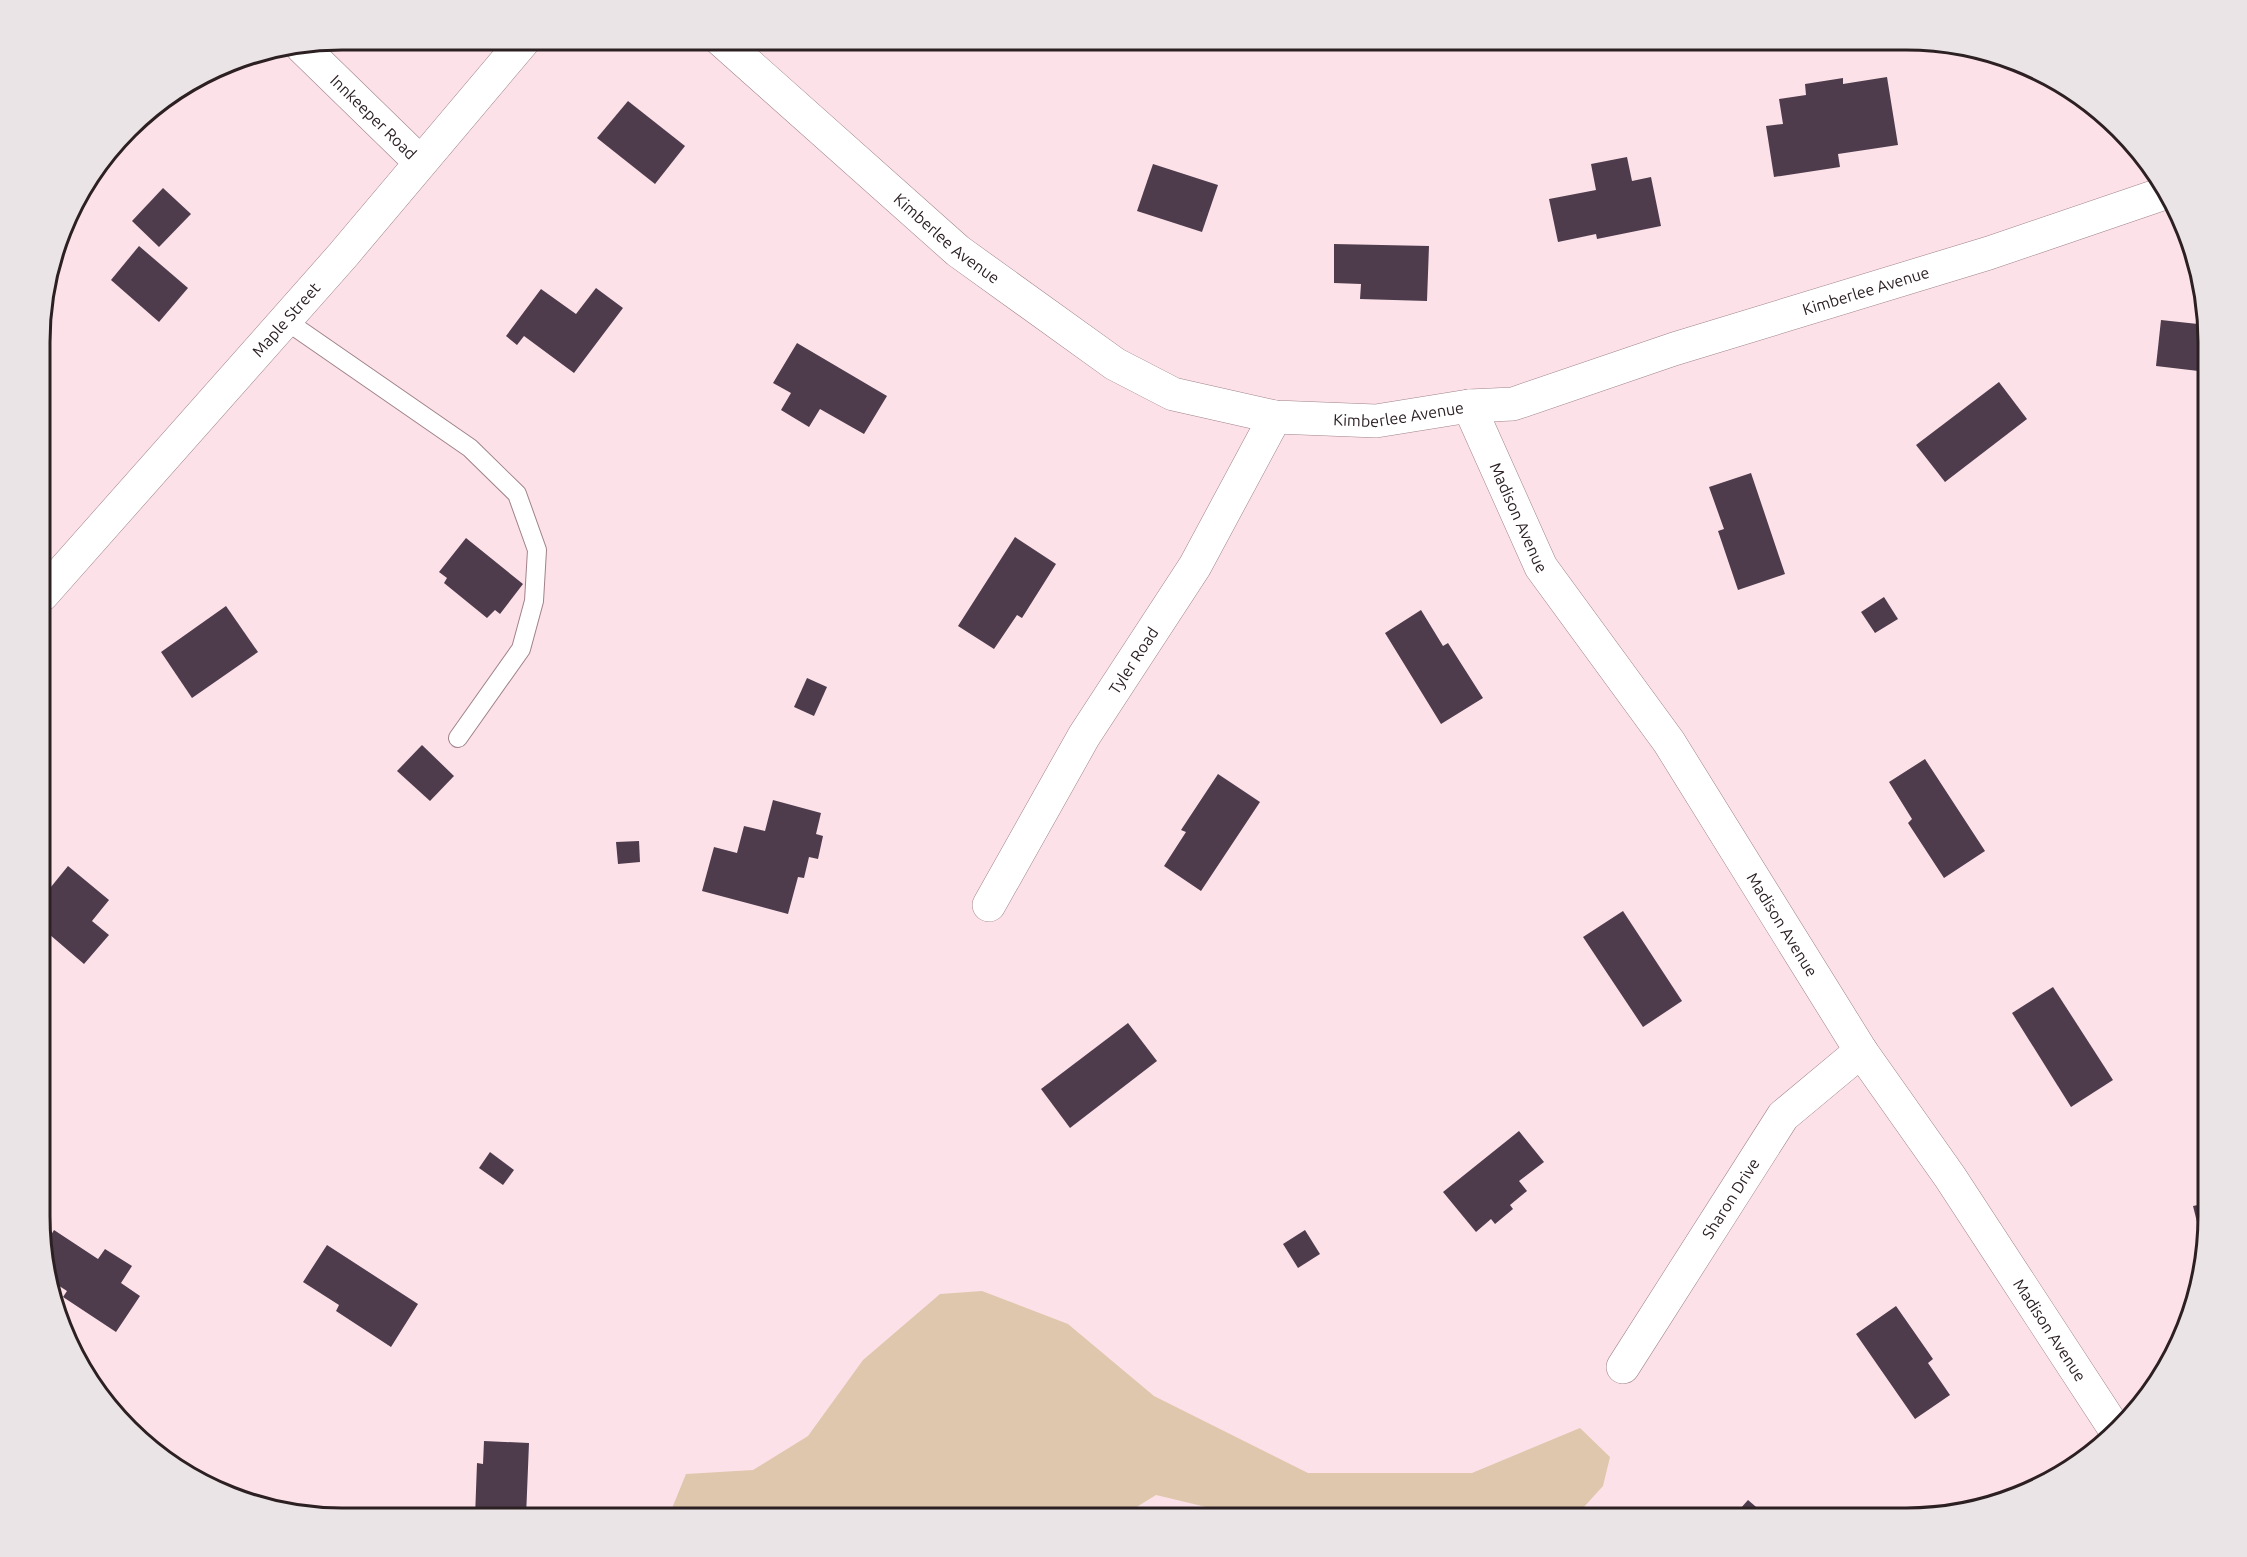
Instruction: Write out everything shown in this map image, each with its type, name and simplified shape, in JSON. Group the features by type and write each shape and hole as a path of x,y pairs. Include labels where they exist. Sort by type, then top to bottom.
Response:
{"street":[{"name":"Maple Street","path":"50,586 285,320 516,50"},
{"name":"Kimberlee Avenue","path":"732,50 958,251 1115,364 1173,394 1275,417 1376,421 1469,406 1513,404 1674,349 1989,253 2158,195"},
{"name":"Innkeeper Road","path":"307,52 420,162"},
{"name":"Madison Avenue","path":"1469,406 1541,567 1669,742 1862,1051 1950,1177 2111,1423"},
{"name":"Tyler Road","path":"989,905 1084,736 1195,566 1275,417"},
{"name":"Sharon Drive","path":"1623,1367 1783,1116 1862,1051"}],"lane":[{"path":"285,320 470,448 517,494 537,550 534,601 520,649 458,738"}],"shaded area":[{"path":"982,1291 1068,1324 1154,1396 1308,1473 1472,1473 1580,1428 1610,1457 1603,1486 1583,1508 1210,1508 1156,1495 1135,1508 672,1508 686,1474 753,1470 808,1436 863,1360 940,1294"}],"building":[{"path":"1887,77 1898,145 1838,154 1840,167 1774,177 1766,126 1783,124 1779,99 1806,95 1805,84 1843,78 1843,84"},
{"path":"628,101 685,146 655,184 597,138"},
{"path":"1627,157 1632,181 1651,177 1661,226 1597,239 1596,234 1558,242 1549,199 1596,190 1591,164"},
{"path":"1153,164 1218,185 1202,232 1137,211"},
{"path":"163,188 191,214 159,247 132,221"},
{"path":"1334,244 1429,246 1427,301 1360,299 1361,284 1334,283"},
{"path":"139,246 188,288 159,322 111,280"},
{"path":"596,288 623,308 574,373 524,336 517,345 506,336 541,289 576,314"},
{"path":"2161,320 2197,324 2198,371 2156,366"},
{"path":"797,343 887,396 864,434 820,409 809,427 781,410 791,393 773,383"},
{"path":"1999,382 2027,419 1945,482 1916,445"},
{"path":"1751,473 1785,574 1738,590 1718,531 1724,529 1709,487"},
{"path":"1015,537 1056,564 1022,618 1017,615 994,649 958,626"},
{"path":"466,538 523,584 500,614 495,610 487,618 444,583 447,578 439,572"},
{"path":"1884,597 1898,619 1875,633 1861,612"},
{"path":"226,606 258,652 192,698 161,652"},
{"path":"1421,610 1443,646 1448,643 1483,698 1441,724 1385,633"},
{"path":"807,678 827,687 814,716 794,707"},
{"path":"422,745 454,776 430,801 397,771"},
{"path":"1925,759 1985,851 1944,878 1908,823 1912,819 1889,782"},
{"path":"1218,774 1260,802 1201,891 1164,866 1186,832 1181,830"},
{"path":"773,800 821,813 816,834 823,836 818,859 809,857 804,878 798,877 788,914 702,891 714,847 737,853 744,826 765,831"},
{"path":"639,841 640,862 618,864 616,842"},
{"path":"68,866 109,900 92,921 109,935 84,964 50,935 50,888"},
{"path":"1623,911 1682,1001 1643,1027 1583,937"},
{"path":"2053,987 2113,1080 2071,1107 2012,1013"},
{"path":"1128,1023 1157,1061 1070,1128 1041,1089"},
{"path":"1519,1131 1544,1162 1519,1181 1527,1191 1510,1205 1513,1209 1495,1224 1491,1219 1476,1232 1443,1192"},
{"path":"490,1152 514,1170 503,1185 479,1168"},
{"path":"2198,1205 2198,1224 2193,1206"},
{"path":"54,1230 98,1259 105,1249 132,1266 121,1283 140,1296 116,1332 63,1297 67,1291 58,1285 50,1236"},
{"path":"1305,1230 1320,1254 1298,1268 1283,1244"},
{"path":"327,1245 418,1304 391,1347 336,1311 339,1305 303,1282"},
{"path":"1896,1306 1933,1359 1928,1363 1950,1395 1915,1419 1856,1334"},
{"path":"484,1441 529,1443 526,1508 475,1508 477,1463 483,1464"},
{"path":"1748,1500 1757,1508 1741,1508"}]}
